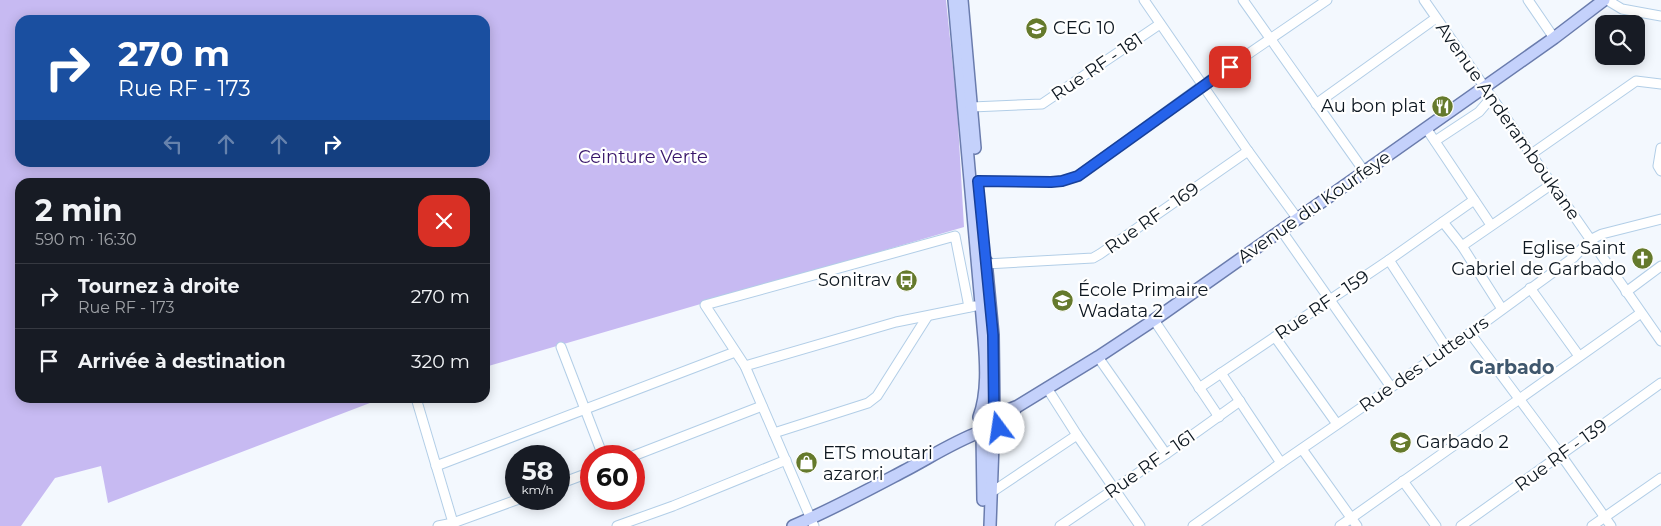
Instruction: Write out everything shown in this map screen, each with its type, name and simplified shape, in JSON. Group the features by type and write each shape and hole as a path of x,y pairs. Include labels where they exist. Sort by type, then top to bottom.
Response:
{"main road":[{"path":"954,0 969,128 982,304 985,375 982,407 977,427 981,433 983,526"},
{"path":"962,0 972,107 969,128 978,181 993,335 996,422 990,491 990,526"},
{"name":"Avenue du Kourfeye","path":"996,422 1018,406 1154,320 1606,0"},
{"path":"960,440 978,418 986,413 996,422"},
{"path":"793,526 813,522 960,440 981,433 990,435 996,422"},
{"path":"960,440 970,442 975,447 979,452 983,467"}],"street":[{"path":"1144,0 1248,151 1297,218"},
{"path":"1243,0 1364,171"},
{"path":"978,181 1051,182 1078,176 1203,85 1327,0"},
{"name":"Avenue Anderamboukane","path":"1424,0 1626,292 1660,336"},
{"path":"1528,0 1554,38"},
{"path":"1606,0 1622,9 1661,16"},
{"path":"1316,104 1436,18"},
{"name":"Rue RF - 181","path":"972,107 1042,104 1160,24"},
{"path":"1530,155 1636,81 1661,84"},
{"path":"1435,141 1479,112 1491,98"},
{"path":"1426,128 1491,225"},
{"path":"1661,148 1658,166 1661,172"},
{"name":"Rue RF - 169","path":"986,264 1093,258 1248,151"},
{"path":"1462,246 1552,184"},
{"name":"Rue RF - 159","path":"1199,388 1389,260 1474,200"},
{"name":"Rue des Lutteurs","path":"1194,526 1281,463 1470,333 1574,257 1590,240 1602,234 1661,218"},
{"path":"1444,222 1462,246 1502,309"},
{"path":"1282,230 1391,388"},
{"path":"813,522 745,366 717,321 704,305 956,236 969,307"},
{"path":"1389,260 1447,349"},
{"path":"1626,292 1661,266"},
{"path":"1530,288 1579,356"},
{"path":"745,366 896,322 982,304"},
{"path":"1340,526 1641,313"},
{"path":"774,433 873,400 927,317"},
{"path":"1154,320 1219,417"},
{"path":"1470,333 1561,455 1611,526"},
{"path":"1275,337 1337,424"},
{"path":"561,347 599,445"},
{"path":"436,466 735,352"},
{"path":"1098,357 1166,454"},
{"path":"1221,373 1281,463"},
{"name":"Rue RF - 139","path":"1461,526 1661,383"},
{"path":"1047,388 1140,526"},
{"name":"Rue RF - 161","path":"1060,526 1240,401"},
{"path":"417,403 453,524"},
{"path":"645,451 762,406"},
{"path":"990,491 995,490 1077,434"},
{"path":"1302,449 1358,526"},
{"path":"617,526 673,506 786,460"},
{"path":"1592,526 1661,478"},
{"path":"1403,481 1436,526"},
{"path":"438,526 453,524 505,504"}],"green space":[{"name":"Ceinture Verte","path":"0,0 946,0 957,106 964,227 490,366 490,178 15,178 15,403 370,403 108,503 101,466 55,478 21,526 0,526"}],"place":[{"name":"CEG 10","path":"1037,28"},
{"name":"Au bon plat","path":"1442,106"},
{"name":"Eglise Saint Gabriel de Garbado","path":"1642,258"},
{"name":"Sonitrav","path":"907,280"},
{"name":"École Primaire Wadata 2","path":"1062,300"},
{"name":"Garbado 2","path":"1400,442"},
{"name":"ETS moutari azarori","path":"807,463"}],"district":[{"name":"Garbado","path":"1512,367"}],"route":[{"path":"999,428 999,420 994,414 993,405 993,335 978,181 1051,182 1078,176 1230,67"}]}
